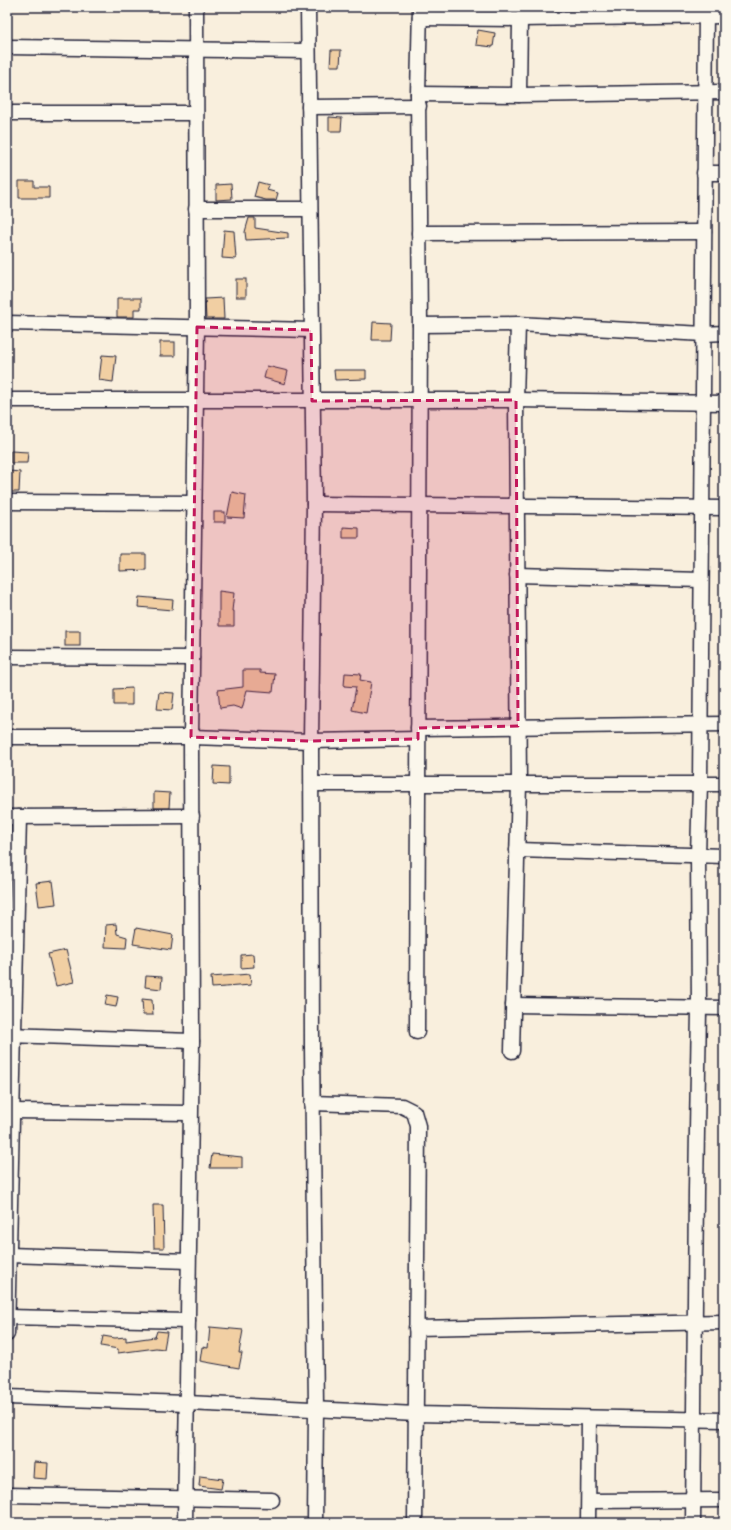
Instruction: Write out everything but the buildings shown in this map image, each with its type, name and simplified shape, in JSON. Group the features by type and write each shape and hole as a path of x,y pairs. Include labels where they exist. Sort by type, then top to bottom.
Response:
{"street":[{"path":"185,1523 192,1041 192,658 196,399 196,7"},
{"path":"308,7 314,504 311,740 312,1104 316,1523"},
{"path":"693,1523 699,1009 698,855 701,724 706,11"},
{"path":"417,1032 419,784 420,13 520,19 706,11 724,16"},
{"path":"519,95 520,19"},
{"path":"7,47 308,51"},
{"path":"309,107 519,95 724,92"},
{"path":"7,113 196,113"},
{"path":"704,173 724,173"},
{"path":"196,209 310,209"},
{"path":"420,233 704,232"},
{"path":"7,323 311,330"},
{"path":"420,325 518,324 704,334 724,333"},
{"path":"512,1051 519,784 516,506 518,324"},
{"path":"7,400 516,400 724,403"},
{"path":"7,502 194,503"},
{"path":"314,504 724,508"},
{"path":"517,575 701,580"},
{"path":"7,657 192,658"},
{"path":"7,737 192,737 311,740 518,726 724,724"},
{"path":"312,784 724,784"},
{"path":"7,1334 12,1111 10,1035 13,816 192,816"},
{"path":"517,850 724,856"},
{"path":"513,1005 699,1009 724,1008"},
{"path":"10,1035 192,1041"},
{"path":"312,1104 402,1106 414,1112 418,1126 415,1523"},
{"path":"12,1111 190,1113"},
{"path":"9,1255 188,1261"},
{"path":"7,1317 188,1321"},
{"path":"416,1328 695,1324 724,1322"},
{"path":"7,1397 187,1402 416,1414 724,1420"},
{"path":"588,1523 589,1418"},
{"path":"7,1494 272,1500"},
{"path":"589,1501 724,1500"}],"highlighted area":[{"path":"197,327 311,330 312,401 516,400 518,726 418,728 418,739 311,741 191,737"}]}
